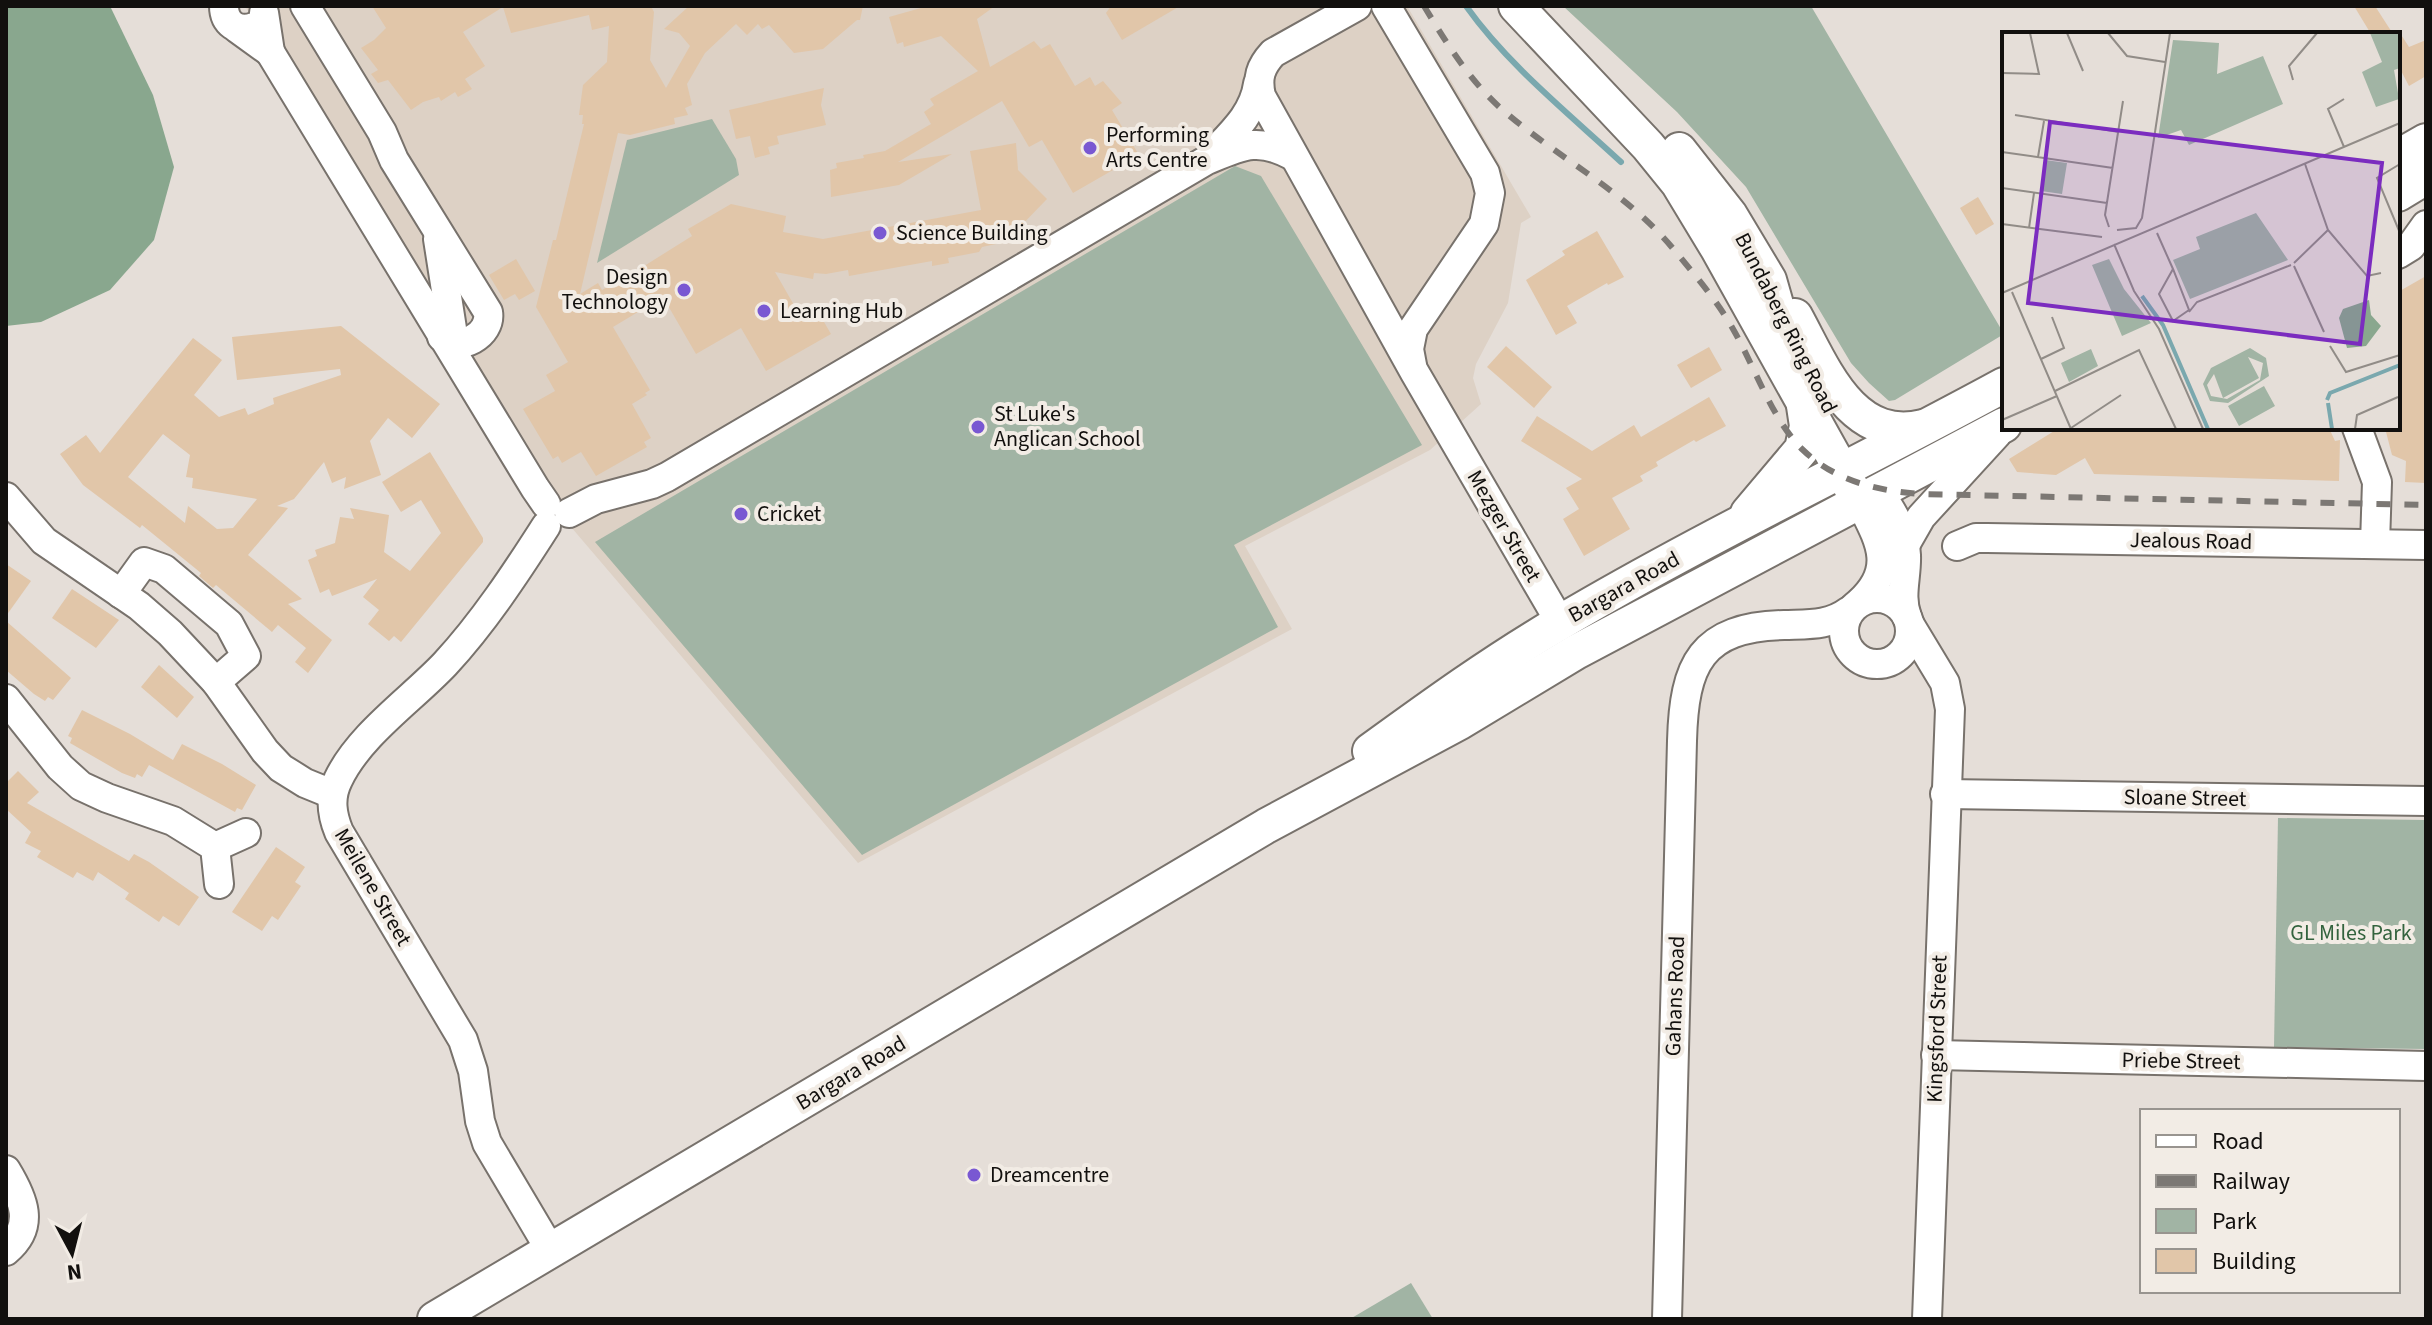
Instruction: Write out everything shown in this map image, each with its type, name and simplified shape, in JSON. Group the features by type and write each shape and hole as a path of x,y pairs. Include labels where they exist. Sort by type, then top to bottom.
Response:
{"main road":[{"name":"Bundaberg Ring Road","path":"1516,6 1648,146 1678,183 1802,401 1869,497"},
{"name":"Bundaberg Ring Road","path":"1542,33 1602,75 1670,139 1730,215 1769,280 1781,322 1850,467"},
{"path":"2400,156 2426,141"},
{"path":"2400,193 2426,177"},
{"path":"1769,280 1788,303 1835,389 1865,419 1890,430 1929,426"},
{"name":"Bargara Road","path":"1266,826 1452,691 1560,622 2002,386"},
{"path":"1738,525 1802,449 1807,426 1802,401"},
{"name":"Bargara Road","path":"435,1319 1266,826 1460,722 1576,652 2002,428"},
{"path":"1560,622 1576,652"}],"street":[{"path":"305,6 382,132 438,244 464,272 489,317 480,335 451,347"},
{"path":"1207,160 1231,136 1252,107 1261,70 1273,53 1357,6"},
{"path":"1386,6 1485,173 1490,193 1484,224 1413,329 1409,349 1415,373"},
{"path":"227,12 252,28 262,19 264,9"},
{"path":"264,9 270,52"},
{"path":"227,12 270,52 554,514"},
{"name":"Mezger Street","path":"1258,84 1264,105 1447,430 1560,622"},
{"path":"12,492 44,541 121,594 170,633 216,682 272,760 293,776 332,794 346,767 375,732 395,709 444,665 464,641 554,514 667,477 1207,160 1247,144 1261,143 1293,156"},
{"path":"2400,253 2411,246 2426,225"},
{"path":"408,280 415,285 431,280 438,273 438,244"},
{"path":"438,244 451,347"},
{"path":"1905,545 1921,517 2002,429"},
{"path":"2358,430 2377,482 2375,544"},
{"path":"1694,674 1711,653 1722,646 1749,638 1777,636 1804,639 1841,648 1869,664 1897,658 1908,643 1909,621 1902,595 1905,545 1896,519 1869,497"},
{"path":"1852,654 1843,633 1854,607 1877,580 1882,560 1869,497"},
{"name":"Jealous Road","path":"1957,546 1976,538 2426,545"},
{"path":"121,594 144,562 164,569 229,624 246,656 216,682"},
{"name":"Gahans Road","path":"1667,1319 1683,716 1694,674 1708,647 1737,630 1765,625 1826,623 1854,607 1883,598 1898,605 1909,621"},
{"name":"Kingsford Street","path":"1909,621 1948,691 1950,709 1927,1319"},
{"name":"Kingsford Street","path":"1888,662 1917,669 1929,682 1941,708 1947,738"},
{"path":"6,699 60,767 81,786 173,821 215,847"},
{"name":"Meilene Street","path":"332,794 334,820 339,832 463,1040 473,1071 482,1131 492,1154 551,1251"},
{"name":"Sloane Street","path":"1945,794 2426,801"},
{"path":"215,847 246,833"},
{"path":"215,847 219,884"},
{"name":"Priebe Street","path":"1936,1055 2426,1066"},
{"path":"6,1170 24,1204 25,1238"}],"shaded area":[{"name":"St Luke's Anglican School","path":"245,6 1407,6 1531,217 1521,223 1508,303 1476,364 1473,378 1481,404 1430,450 1245,546 1292,629 858,863 536,486"}],"green space":[{"path":"6,6 110,6 153,95 174,167 154,240 110,290 41,322 6,326"},
{"path":"1563,6 1811,6 2002,335 1889,401 1851,363 1746,187 1677,112"},
{"path":"712,119 736,159 739,175 597,263 627,140"},
{"path":"1235,166 1261,176 1422,445 1234,545 1278,627 862,855 595,542"},
{"name":"GL Miles Park","path":"2278,818 2426,820 2426,1049 2274,1047"},
{"path":"1411,1283 1433,1319 1350,1319"}],"building":[{"path":"372,6 651,6 654,12 650,60 666,88 690,46 679,33 664,29 689,6 863,6 860,20 823,49 794,53 769,25 762,29 758,24 747,35 736,24 705,53 687,84 692,105 685,108 688,115 674,118 675,124 630,135 618,133 580,294 598,283 602,290 633,273 692,236 688,229 731,204 786,216 783,232 823,239 981,210 970,151 1016,143 1018,170 1047,199 1012,235 1006,234 996,244 982,247 979,252 948,258 949,263 932,266 932,261 849,276 848,270 814,273 813,279 775,272 798,312 813,303 831,334 766,371 741,328 696,354 663,297 613,327 650,390 632,404 651,438 644,442 647,447 596,476 581,452 562,463 558,456 553,459 523,409 555,391 546,375 568,362 536,307 584,124 583,115 579,115 583,85 607,62 609,26 592,30 589,15 511,33 503,7 463,32 485,66 465,79 472,89 458,97 455,92 441,101 439,97 423,102 411,110 388,80 378,83 371,74 378,70 361,48 386,28"},
{"path":"928,6 995,6 977,19 990,67 1034,41 1041,49 1050,44 1075,86 1090,77 1095,86 1103,81 1122,103 1112,110 1139,155 1073,193 1042,140 1029,147 1002,101 898,162 952,154 899,185 831,197 830,170 837,168 836,163 885,151 931,124 924,112 934,105 930,99 978,71 941,36 904,47 903,42 897,44 889,17"},
{"path":"1111,6 1180,6 1122,40 1106,13"},
{"path":"2354,6 2375,6 2392,32 2370,32"},
{"path":"2400,33 2409,47 2426,40 2426,76 2409,86 2400,69"},
{"path":"824,88 821,105 826,125 777,136 779,144 768,147 770,154 755,158 750,136 736,139 729,110"},
{"path":"1978,197 1994,224 1976,235 1960,208"},
{"path":"1597,231 1624,277 1567,306 1577,323 1556,335 1526,280 1565,255 1562,251"},
{"path":"516,259 535,291 519,300 515,294 504,300 489,275"},
{"path":"2426,276 2426,483 2405,482 2406,461 2392,455 2386,430 2400,430 2400,291"},
{"path":"341,326 440,404 412,438 388,418 370,441 381,475 344,489 346,477 332,483 324,462 294,499 277,506 288,508 248,555 302,599 288,604 332,640 308,673 295,662 306,648 278,625 272,632 216,585 213,588 199,576 201,573 142,525 140,528 83,485 60,454 86,435 100,453 193,338 222,360 194,395 219,417 245,408 248,415 274,404 273,398 341,375 340,369 237,380 232,337","holes":["163,434 190,455 186,477 193,478 192,488 257,499 233,528 217,529 188,506 185,523 128,477"]},
{"path":"1506,346 1552,387 1534,408 1487,367"},
{"path":"1709,347 1722,370 1691,388 1677,365"},
{"path":"1709,397 1726,426 1656,462 1658,466 1640,476 1643,481 1612,498 1630,529 1584,556 1563,519 1579,509 1566,488 1582,479 1521,441 1537,416 1592,451 1634,425 1641,437"},
{"path":"2056,430 2330,430 2335,441 2340,440 2339,481 2094,474 2085,458 2056,475 2017,472 2009,459"},
{"path":"430,452 483,542 401,642 394,636 389,641 368,624 379,610 363,597 377,579 332,596 329,589 320,593 308,560 317,556 315,550 335,543 340,517 354,519 350,508 389,515 384,552 410,571 441,533 421,500 401,512 382,482"},
{"path":"6,564 31,581 6,616"},
{"path":"72,589 119,620 96,648 52,618"},
{"path":"6,621 71,678 53,700 48,697 45,701 34,694 6,670"},
{"path":"159,665 194,697 177,718 141,687"},
{"path":"82,710 173,760 182,744 256,785 242,810 237,808 235,812 149,765 142,777 122,773 70,743 72,738 68,736"},
{"path":"18,771 39,792 27,803 129,861 134,854 149,862 199,897 179,926 163,916 159,922 125,899 129,893 98,872 93,881 77,872 73,878 37,857 41,851 25,843 31,832 6,809 6,783"},
{"path":"276,847 305,867 295,882 301,886 278,920 272,916 262,931 232,912"}],"waterway":[{"path":"1466,6 1500,48 1621,162"}],"railway":[{"path":"1424,6 1460,62 1493,101 1615,194 1675,251 1727,319 1773,409 1792,438 1815,461 1843,477 1873,487 1921,494 2426,505"}],"place":[{"name":"Performing Arts Centre","path":"1090,148"},
{"name":"Science Building","path":"880,233"},
{"name":"Design Technology","path":"684,290"},
{"name":"Learning Hub","path":"764,311"},
{"name":"St Luke's Anglican School","path":"978,427"},
{"name":"Cricket","path":"741,514"},
{"name":"Dreamcentre","path":"974,1175"}]}
